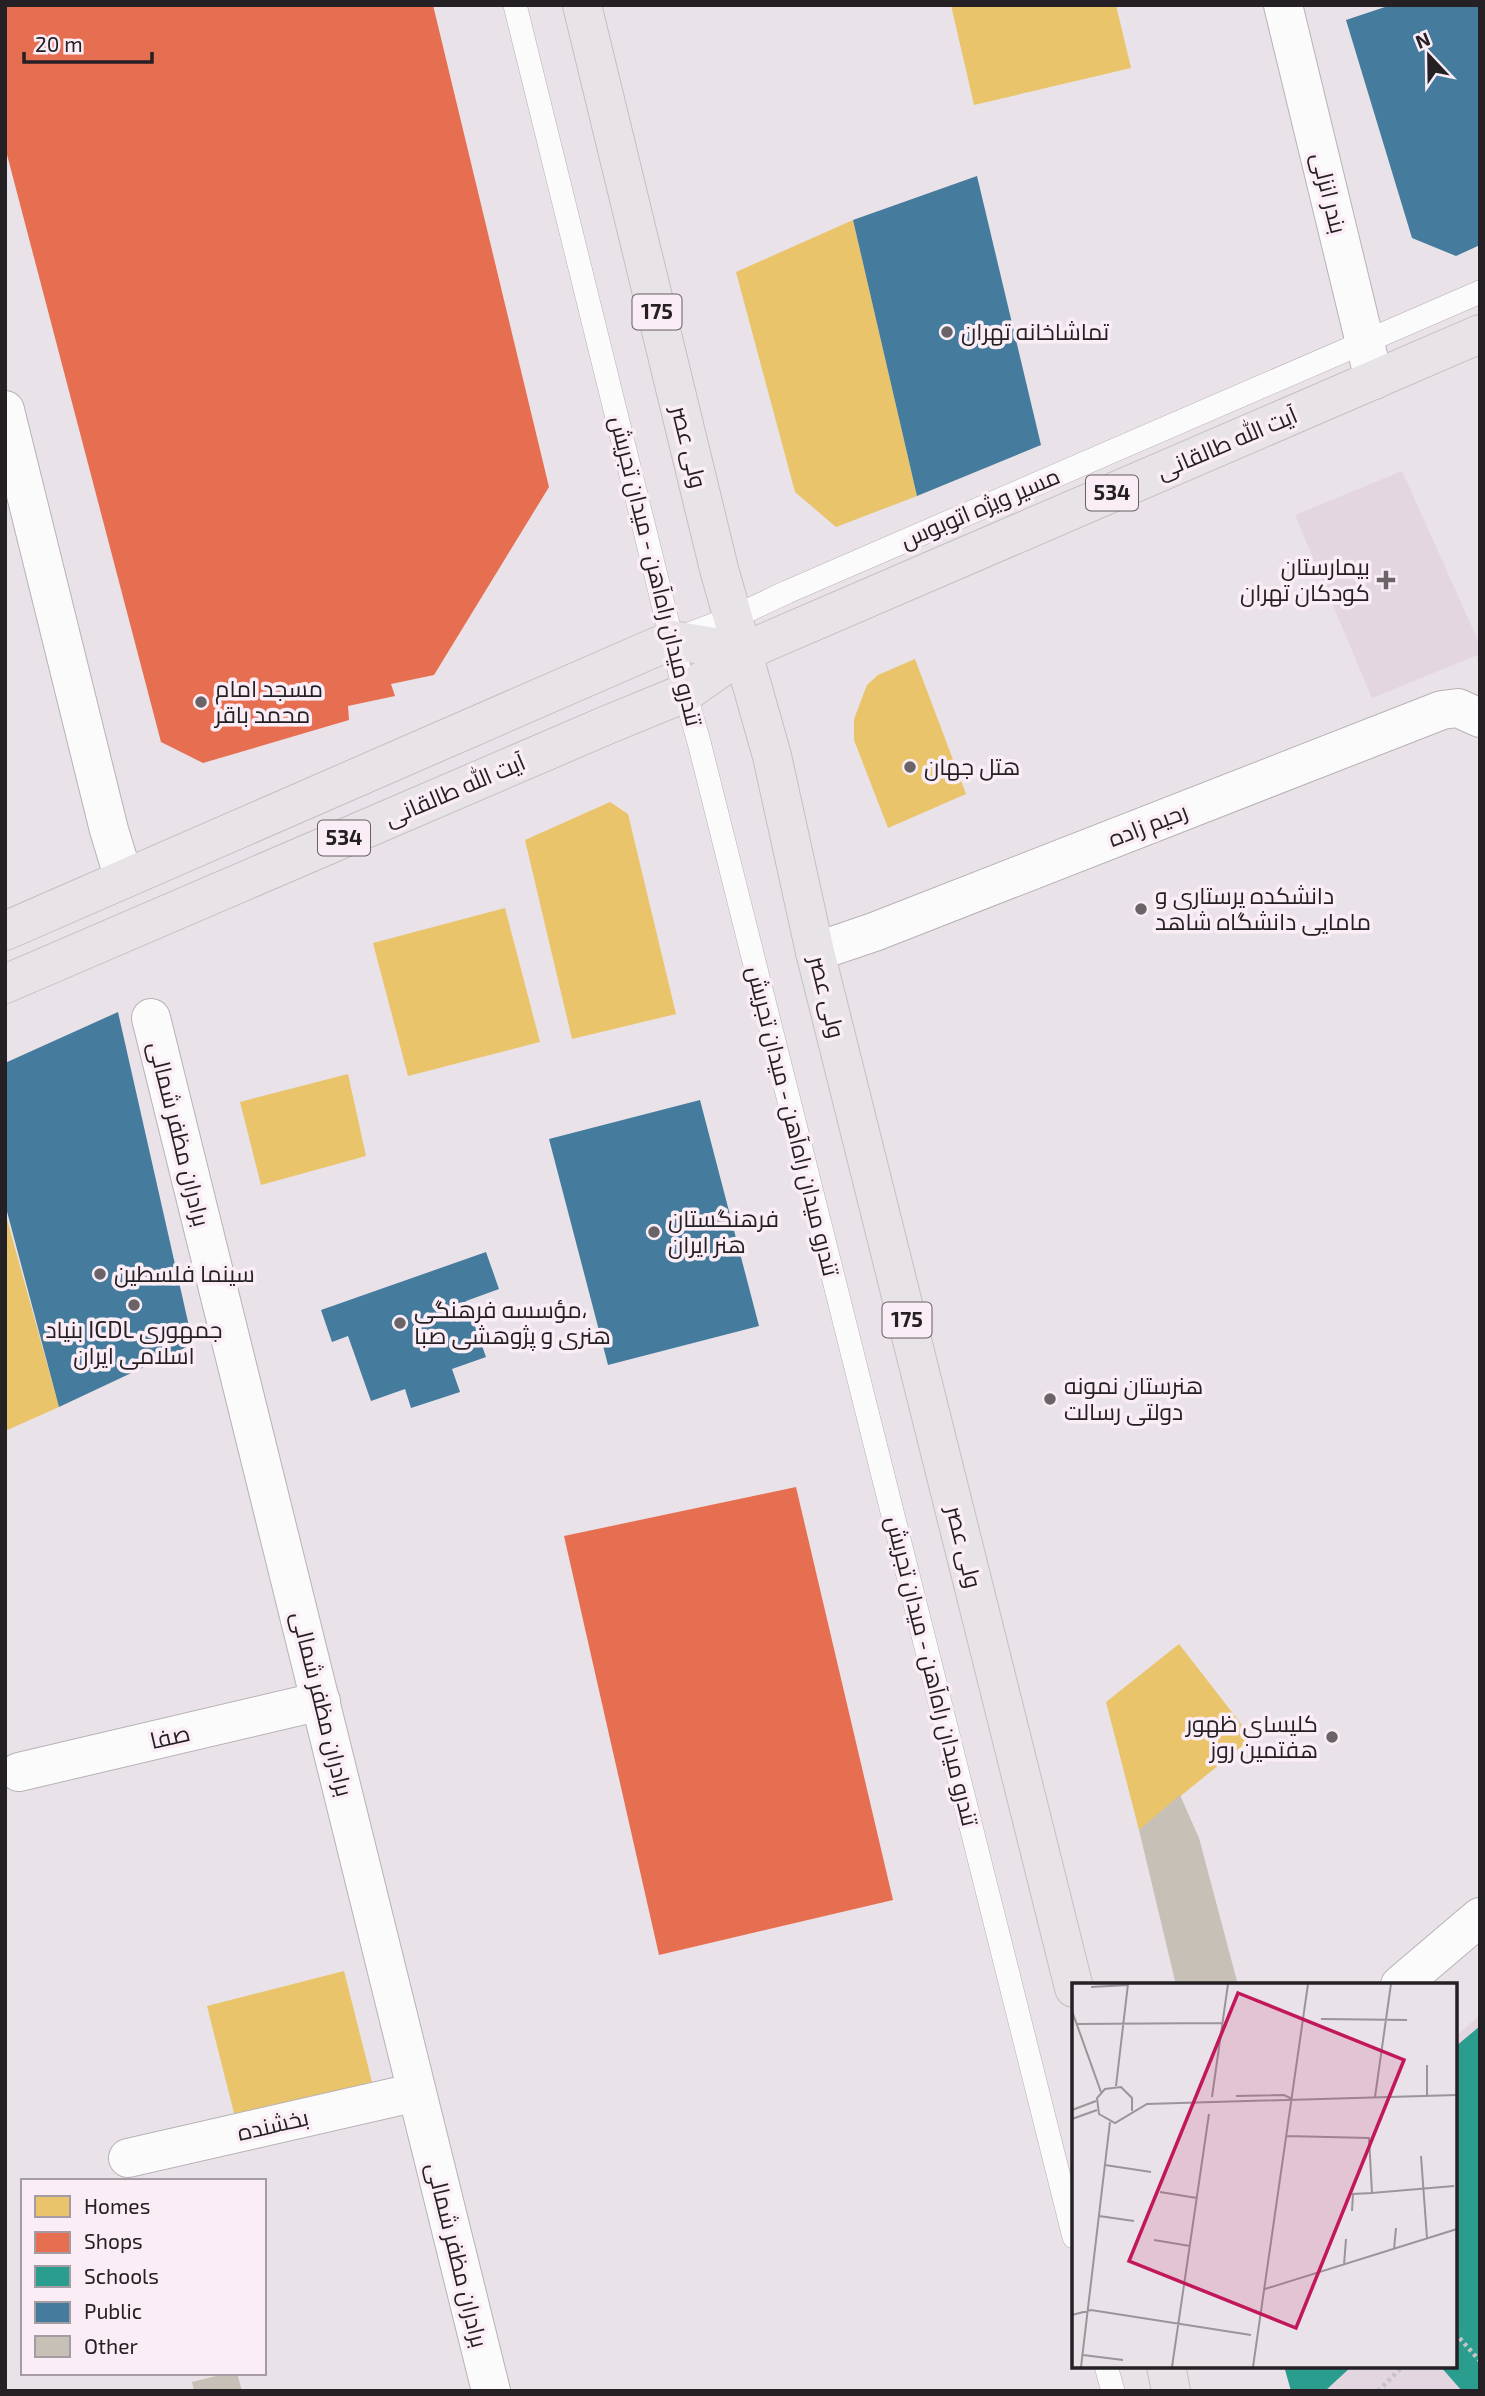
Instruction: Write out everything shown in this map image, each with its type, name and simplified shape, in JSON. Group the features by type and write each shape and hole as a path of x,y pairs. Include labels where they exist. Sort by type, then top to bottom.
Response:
{"main road":[{"name":"ولی عصر","path":"582,5 719,569 772,755 815,952 1073,1983"},
{"name":"آیت الله طالقانی","path":"5,984 685,693 739,634 1374,380 1480,334"},
{"path":"672,640 739,634"},
{"name":"534","path":"5,931 672,640"},
{"path":"1166,2368 1171,2391"}],"street":[{"name":"بندر انزلی","path":"1283,5 1374,380"},
{"path":"5,410 109,830 124,879"},
{"name":"رحیم زاده","path":"815,952 874,932 1442,710 1458,708 1480,718"},
{"name":"برادران مظفر شمالی","path":"151,1018 491,2391"},
{"name":"صفا","path":"19,1772 321,1701"},
{"path":"1402,1983 1480,1917"},
{"name":"بخشنده","path":"128,2158 417,2092"}],"lane":[{"name":"تندرو میدان راه‌آهن - میدان تجریش","path":"515,5 685,693 1072,2228"},
{"name":"مسیر ویژه اتوبوس","path":"739,634 826,575 1480,292"},
{"path":"1106,2368 1112,2391"}],"path":[{"path":"1457,2335 1480,2361"},
{"path":"1378,2391 1401,2368"}],"shaded area":[{"name":"بیمارستان کودکان تهران","path":"1402,471 1480,645 1480,654 1372,698 1295,515"},
{"path":"1480,2015 1480,2391 1339,2391 1336,2387 1332,2391 1291,2391 1285,2368 1457,2368 1457,2035"}],"building: Homes":[{"path":"951,5 1116,5 1131,68 974,105"},
{"path":"853,220 917,496 836,527 795,492 736,272"},
{"name":"هتل جهان","path":"915,659 966,794 888,828 854,740 854,719 867,685 878,675"},
{"path":"610,802 628,814 676,1014 572,1039 525,840"},
{"path":"505,908 540,1042 408,1076 373,943"},
{"path":"348,1074 366,1156 261,1185 240,1102"},
{"path":"5,1212 59,1407 5,1431"},
{"path":"1179,1644 1252,1738 1139,1830 1106,1702"},
{"path":"344,1971 372,2082 235,2117 207,2006"}],"building: Shops":[{"path":"5,5 433,5 549,487 434,675 391,684 395,696 348,706 349,720 203,763 161,742 5,147"},
{"path":"796,1487 893,1900 659,1955 564,1536"}],"building: Schools":[{"path":"1480,2026 1480,2391 1462,2391 1442,2368 1457,2368 1457,2045"},
{"path":"1285,2368 1350,2368 1325,2391 1291,2391"}],"building: Public":[{"path":"1391,5 1480,5 1480,245 1456,256 1412,238 1346,20"},
{"name":"تماشاخانه تهران","path":"977,176 1041,445 917,496 853,220"},
{"name":"سینما فلسطین","path":"118,1012 193,1344 59,1407 5,1204 5,1063"},
{"name":"فرهنگستان هنر ایران","path":"700,1100 759,1326 608,1365 549,1139"},
{"name":"مؤسسه فرهنگی، هنری و پژوهشی صبا","path":"486,1252 499,1289 466,1301 486,1357 452,1369 460,1392 411,1408 405,1389 371,1401 348,1336 332,1342 321,1310"}],"building: Other":[{"path":"1180,1795 1199,1838 1237,1983 1176,1983 1139,1830"},
{"path":"220,2375 238,2375 242,2391 194,2391 192,2382"}],"place":[{"name":"تماشاخانه تهران","path":"947,332"},
{"name":"بیمارستان کودکان تهران","path":"1386,580"},
{"name":"مسجد امام محمد باقر","path":"201,702"},
{"name":"هتل جهان","path":"910,767"},
{"name":"دانشکده پرستاری و مامایی دانشگاه شاهد","path":"1141,909"},
{"name":"فرهنگستان هنر ایران","path":"654,1232"},
{"name":"سینما فلسطین","path":"100,1274"},
{"name":"بنیاد ICDL جمهوری اسلامی ایران","path":"134,1305"},
{"name":"مؤسسه فرهنگی، هنری و پژوهشی صبا","path":"400,1323"},
{"name":"هنرستان نمونه دولتی رسالت","path":"1050,1399"},
{"name":"کلیسای ظهور هفتمین روز","path":"1332,1737"}]}
